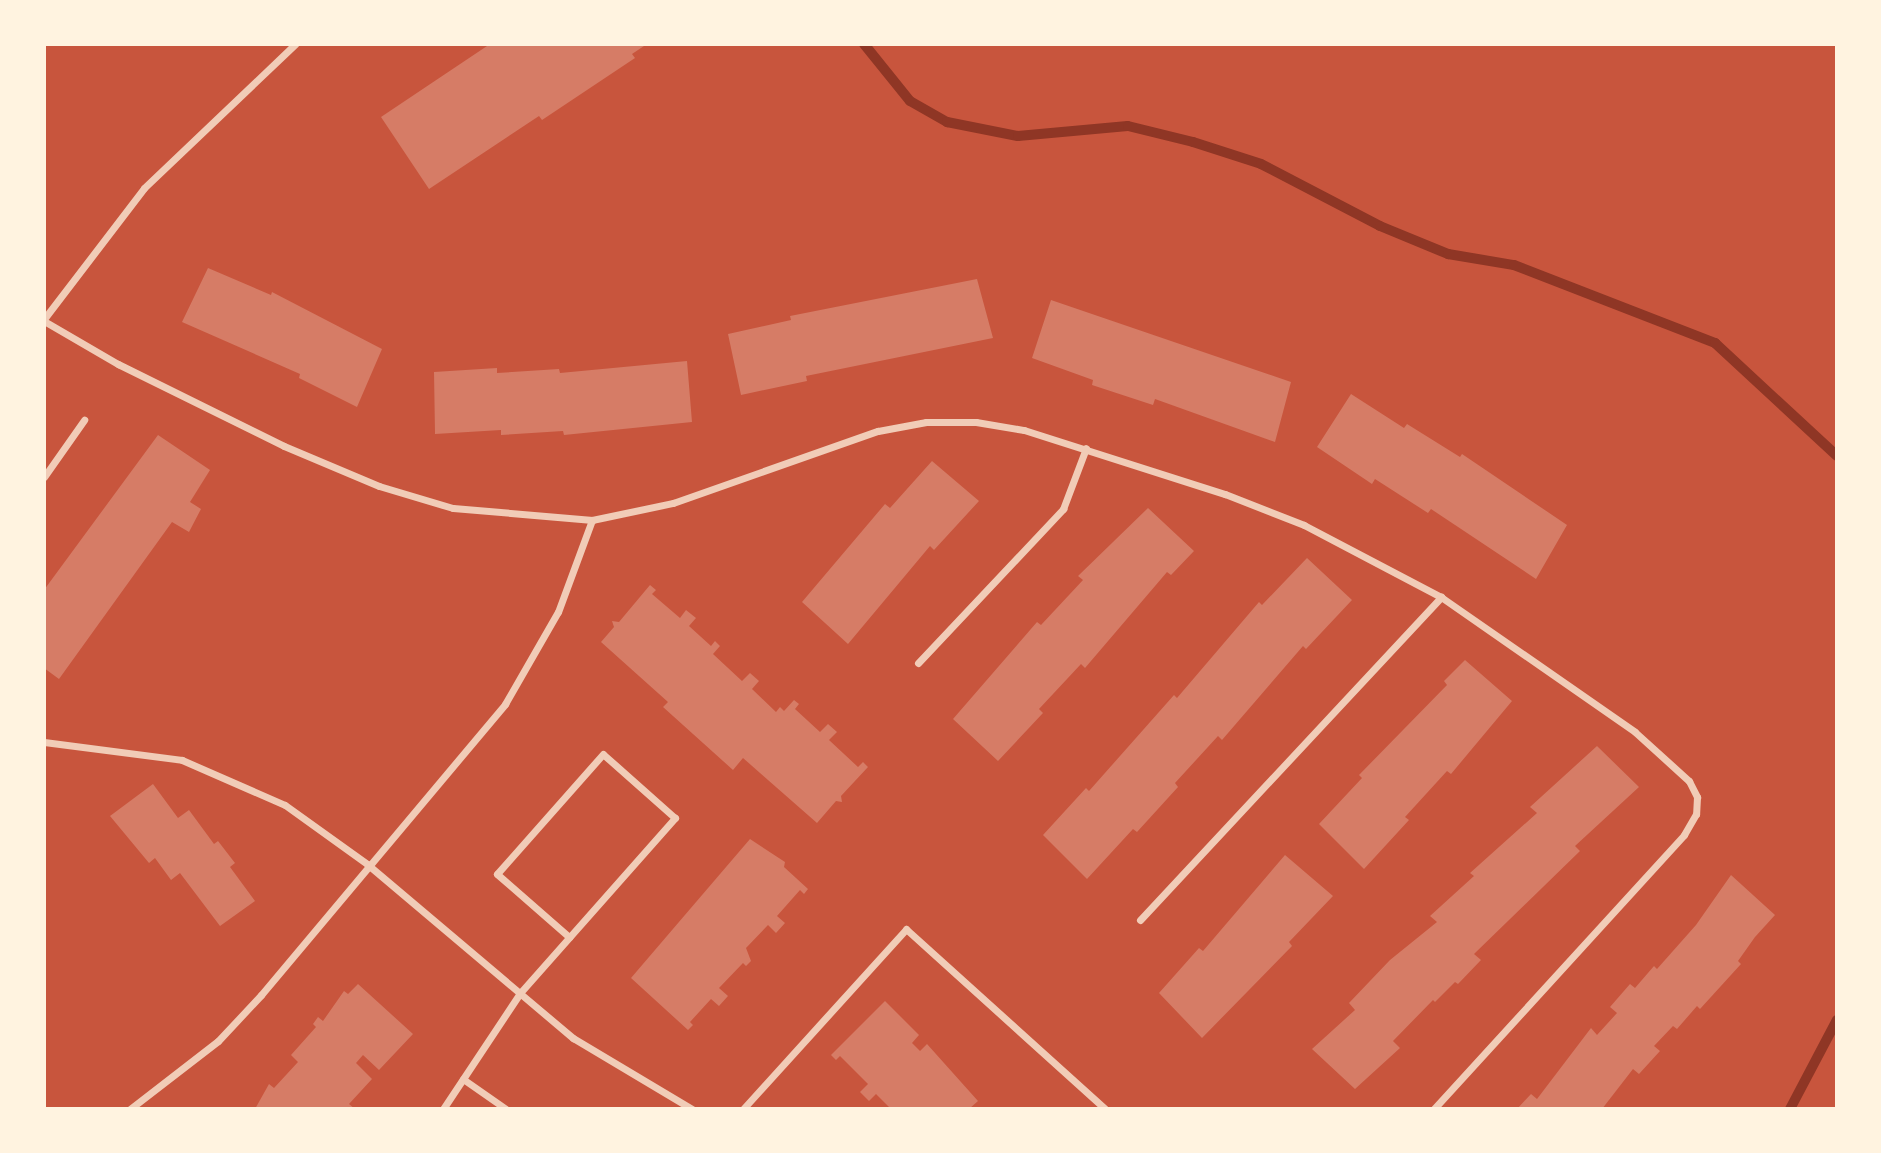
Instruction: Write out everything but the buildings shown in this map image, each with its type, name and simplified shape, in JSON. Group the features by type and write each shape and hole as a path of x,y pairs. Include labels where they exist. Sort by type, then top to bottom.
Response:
{"street":[{"path":"295,44 144,188 44,320 196,405 379,486 453,508 592,520 673,503 878,431 926,422 976,422 1086,448 1304,525 1441,597 1635,732 1689,781 1697,797 1696,814 1684,835 1434,1109"},
{"path":"44,477 84,420"},
{"path":"918,663 1063,509 1086,448"},
{"path":"130,1109 218,1041 505,704 558,612 592,520"},
{"path":"1140,920 1441,597"},
{"path":"44,742 182,760 222,774 285,805 367,864 573,1038 691,1109"},
{"path":"443,1109 520,993 674,818 603,754 498,874 569,937"},
{"path":"743,1109 906,929 1105,1109"},
{"path":"463,1079 506,1109"}],"waterway":[{"path":"864,44 910,101 947,122 1018,136 1128,126 1193,142 1261,164 1380,226 1448,254 1514,265 1715,343 1837,456"},
{"path":"1790,1109 1837,1020"}]}
